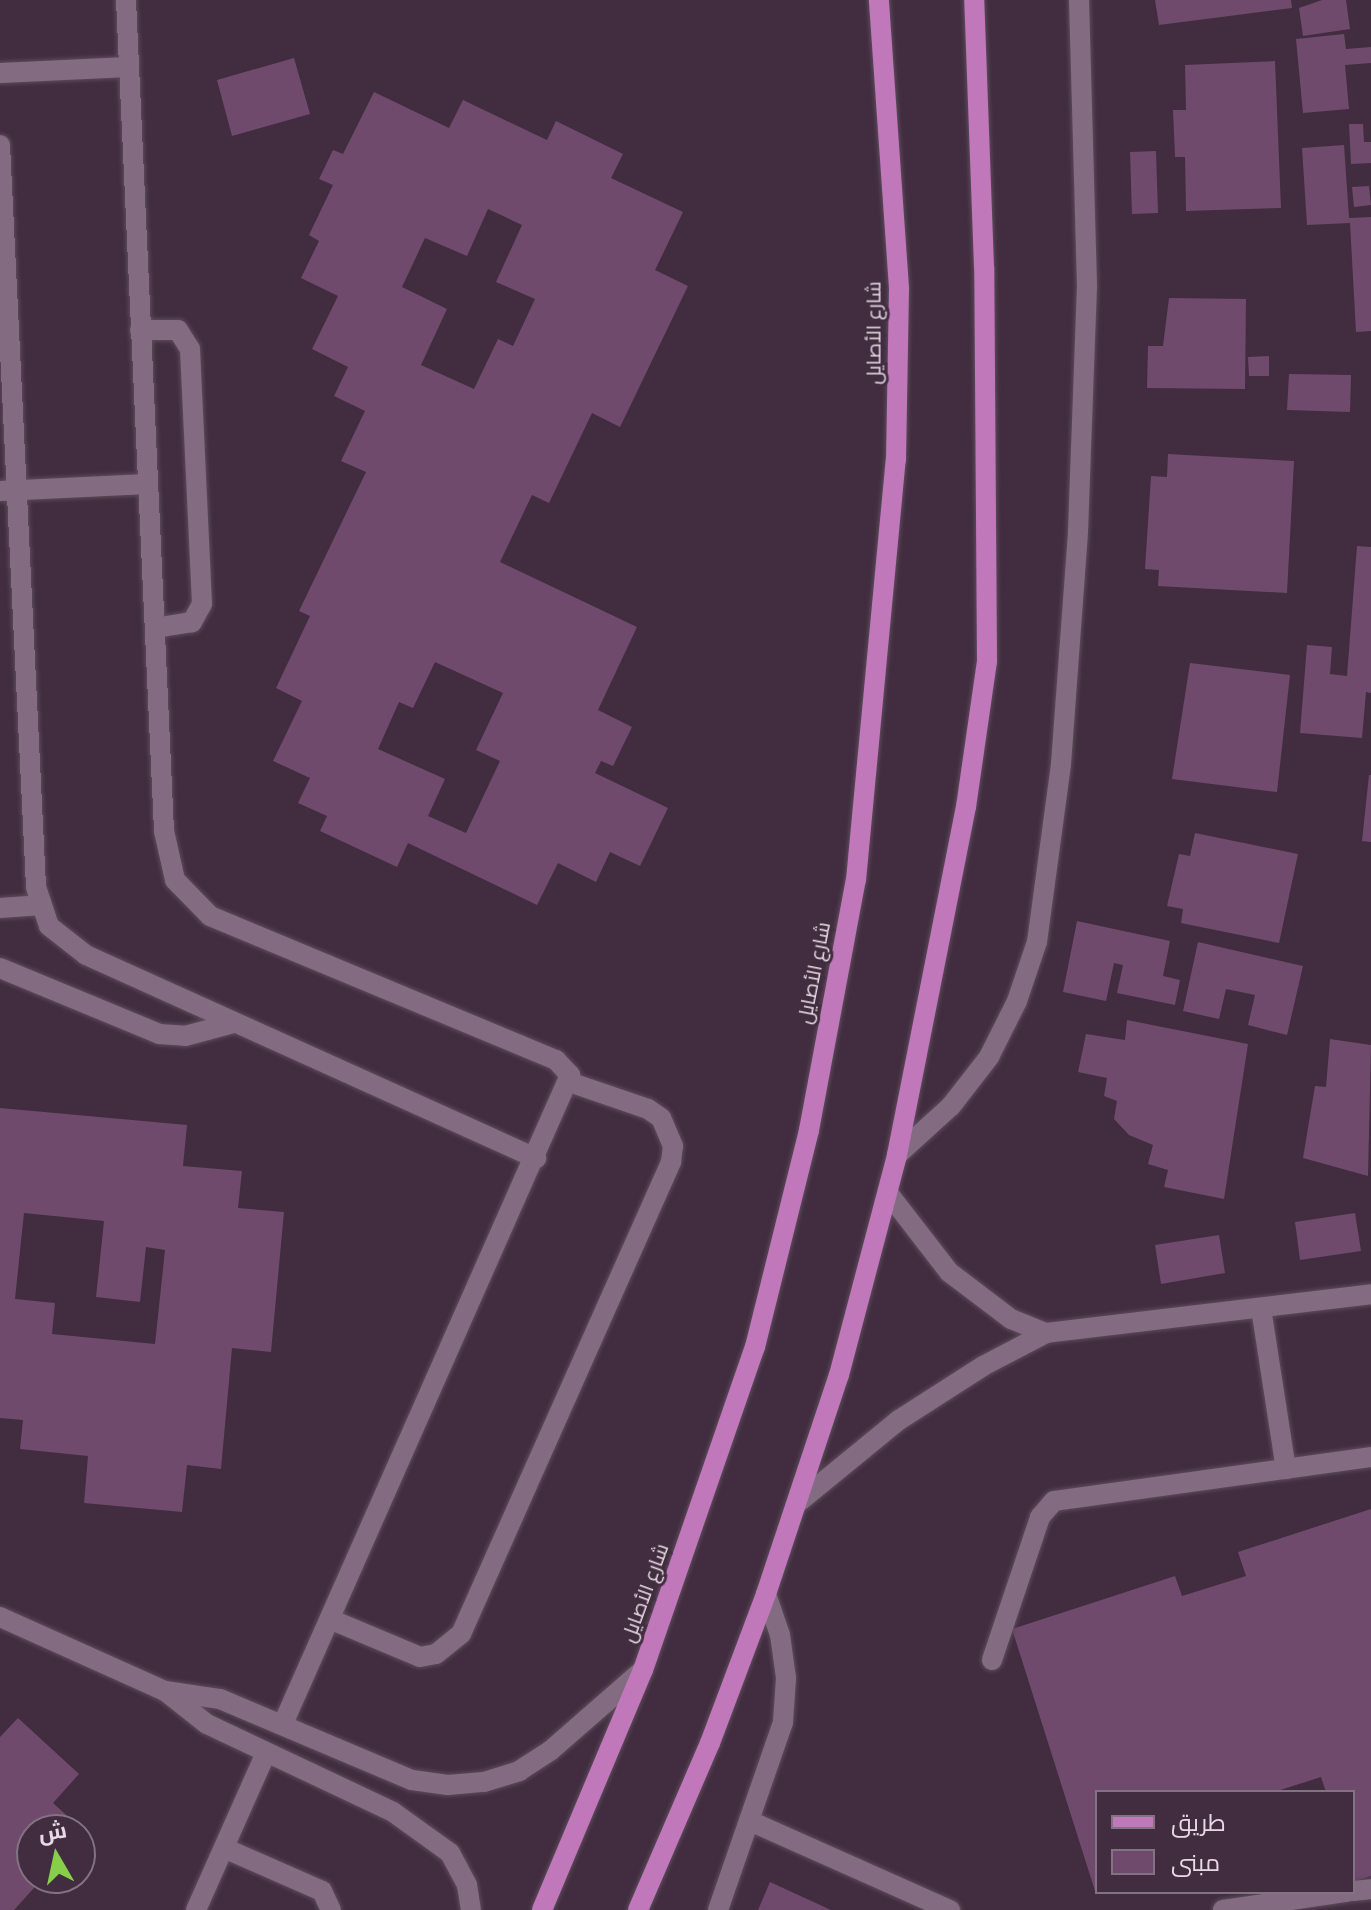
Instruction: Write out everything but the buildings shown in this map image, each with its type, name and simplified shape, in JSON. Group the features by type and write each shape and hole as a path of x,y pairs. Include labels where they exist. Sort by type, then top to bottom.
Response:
{"main road":[{"name":"شارع الأصايل","path":"542,1910 643,1670 755,1347 809,1130 856,880 896,460 899,288 879,0"},
{"path":"638,1910 710,1743 800,1501 888,1193 966,807 987,661 984,267 974,0"}],"street":[{"path":"126,0 167,857 190,901 210,916 556,1060 568,1068 569,1082 536,1158 283,1724"},
{"path":"897,1155 951,1106 989,1057 1017,1001 1037,942 1061,764 1078,531 1087,286 1079,0"},
{"path":"0,73 129,67"},
{"path":"0,145 10,491 39,905 66,943 234,1023 536,1158"},
{"path":"140,330 178,330 190,349 202,604 192,622 155,628"},
{"path":"10,491 148,484"},
{"path":"0,908 39,905"},
{"path":"0,968 159,1034 185,1036 234,1023"},
{"path":"332,1620 420,1657 436,1654 461,1634 671,1162 673,1146 661,1118 648,1109 569,1082"},
{"path":"888,1193 959,1281 1011,1319 1046,1333"},
{"path":"800,1501 940,1392 1046,1333 1371,1294"},
{"path":"1261,1308 1286,1469"},
{"path":"992,1660 1040,1517 1054,1501 1371,1457"},
{"path":"718,1910 752,1822 783,1722 786,1678 780,1635 766,1594"},
{"path":"0,1617 165,1691 207,1724 393,1812 450,1853 467,1885 471,1910"},
{"path":"165,1691 220,1699 412,1780 484,1782 519,1771 550,1751 643,1670"},
{"path":"196,1910 266,1753"},
{"path":"752,1822 950,1910"},
{"path":"224,1848 322,1891 331,1910"},
{"path":"1223,1910 1339,1897"}]}
